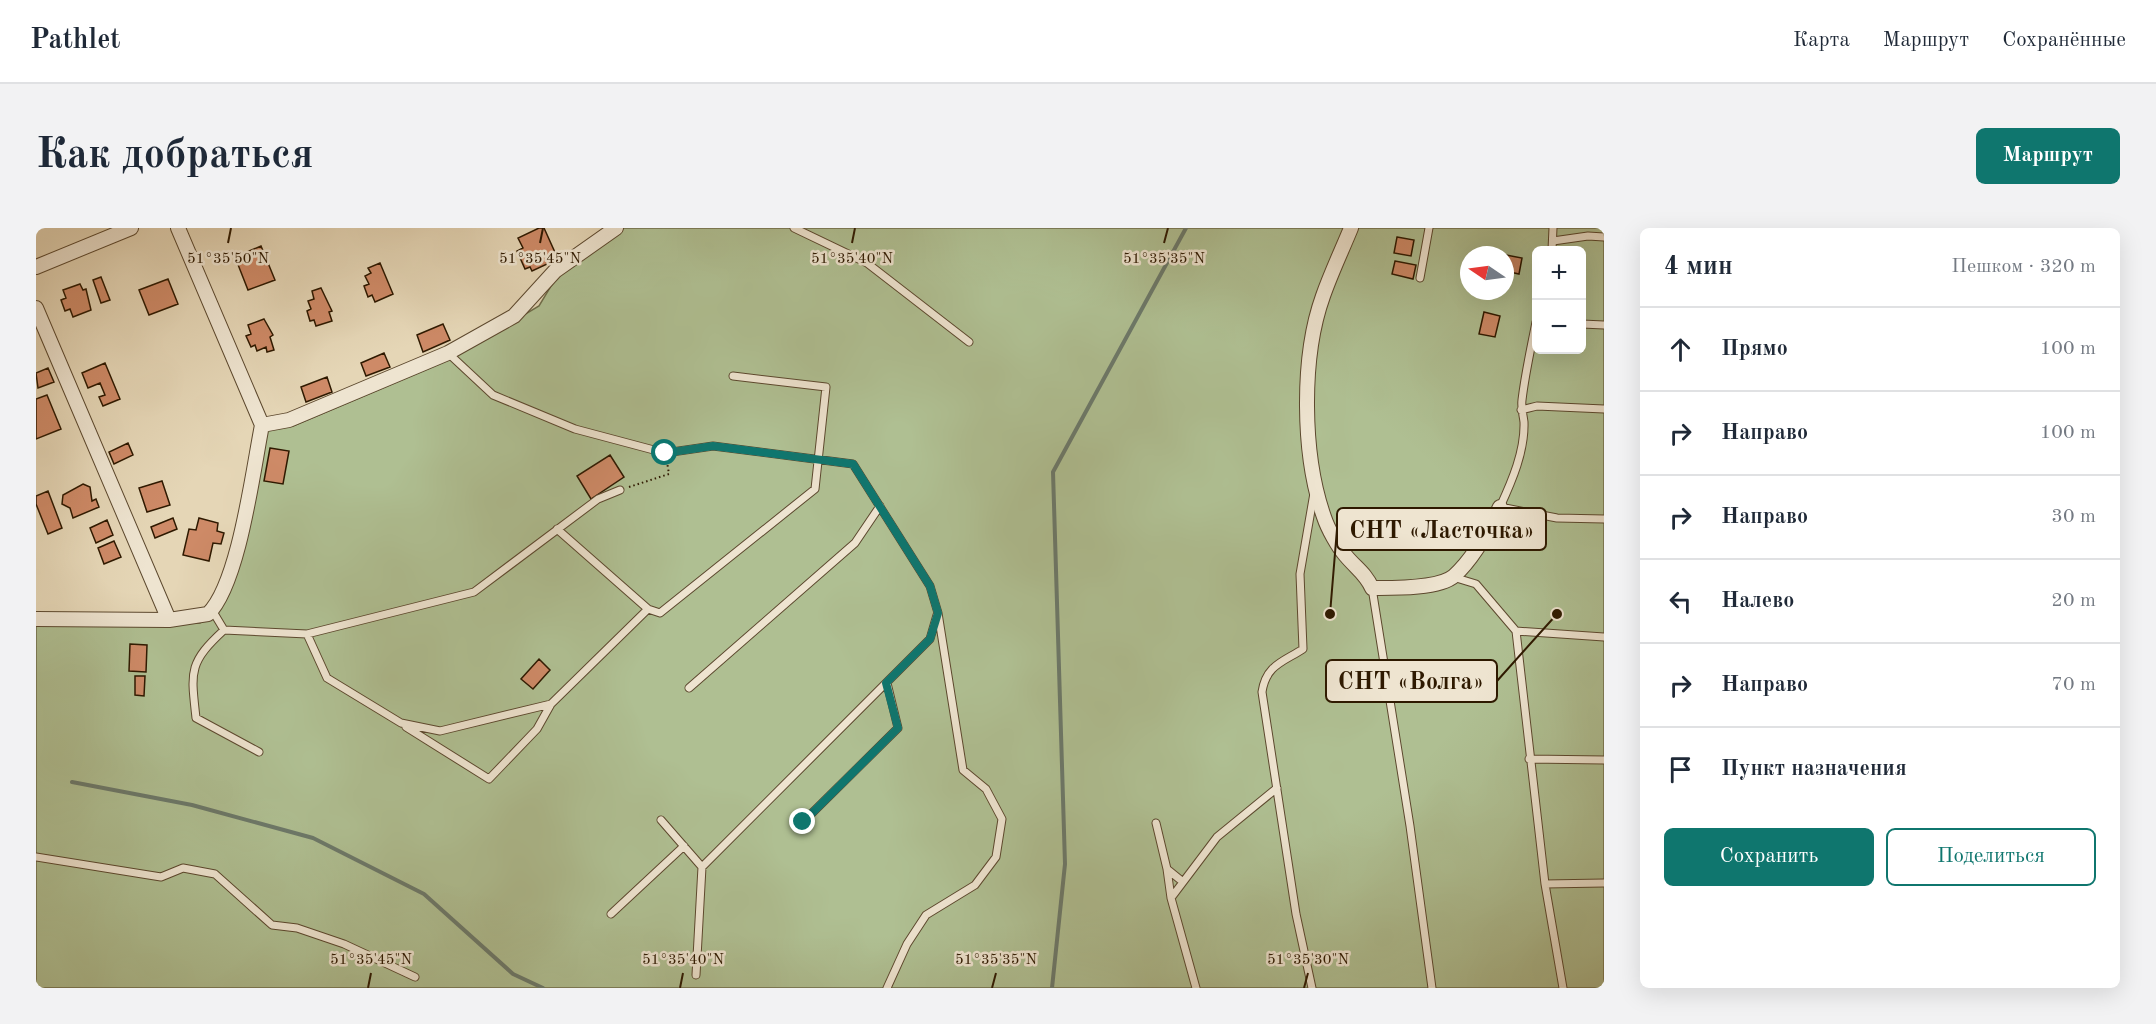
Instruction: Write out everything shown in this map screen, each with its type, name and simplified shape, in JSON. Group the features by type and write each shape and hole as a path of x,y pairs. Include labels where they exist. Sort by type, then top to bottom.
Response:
{"street":[{"path":"36,267 131,228"},
{"path":"36,619 169,620 208,614 212,610 237,554 262,425 178,228"},
{"path":"262,425 289,420 448,353 514,316 555,271 616,228"},
{"path":"1351,228 1323,296 1313,334 1306,378 1316,486 1324,518 1345,555 1366,575 1372,588 1417,587 1453,577 1487,534 1500,507"},
{"path":"36,308 169,620"}],"lane":[{"path":"794,228 867,263 969,342"},
{"path":"1420,278 1429,228"},
{"path":"1552,246 1553,228"},
{"path":"1553,241 1588,236 1604,237"},
{"path":"1586,324 1604,325"},
{"path":"1532,346 1521,410 1524,422 1520,450 1513,481 1500,507 1557,518 1604,519"},
{"path":"448,353 493,395 575,429 665,453 713,446 853,464 930,586 938,613 963,770 986,789 1002,819 996,857 975,885 926,915 907,944 887,988"},
{"path":"557,529 648,609 660,613 815,489 826,387 733,376"},
{"path":"1521,410 1537,406 1604,409"},
{"path":"1312,988 1296,914 1262,692 1269,670 1278,661 1303,649 1300,574 1316,486"},
{"path":"259,752 196,718 192,677 201,652 224,630 307,634 474,592 598,499 620,490"},
{"path":"689,688 855,543 880,506"},
{"path":"1453,577 1476,584 1516,631 1545,884 1563,988"},
{"path":"1372,588 1413,848 1432,988"},
{"path":"307,634 327,678 489,779 537,729 551,704 648,609"},
{"path":"212,610 224,630"},
{"path":"696,975 702,867 930,639 938,613"},
{"path":"1516,631 1604,637"},
{"path":"803,822 898,728 886,683"},
{"path":"401,723 440,731 551,704"},
{"path":"1529,759 1604,760"},
{"path":"1171,898 1217,837 1276,788"},
{"path":"661,820 702,867"},
{"path":"1156,824 1167,869 1171,898 1196,988"},
{"path":"611,914 684,846"},
{"path":"36,857 161,876 183,868 215,874 272,925 297,928 344,944 415,977"},
{"path":"1167,869 1183,882"},
{"path":"1545,884 1604,883"}],"path":[{"path":"620,490 669,474 665,453"}],"green space":[{"path":"623,228 1604,228 1604,988 36,988 36,624 200,623 219,609 267,429 293,426 448,360 539,306 557,276"}],"building":[{"path":"544,228 558,259 532,271 530,267 525,269 517,251 523,248 518,238"},
{"path":"1397,237 1414,240 1411,256 1394,253"},
{"path":"261,246 275,280 248,290 235,257"},
{"path":"1514,256 1522,258 1519,274 1514,273"},
{"path":"1395,261 1416,265 1413,279 1392,274"},
{"path":"380,263 393,294 375,302 372,295 368,297 364,286 369,284 365,276 371,273 368,268"},
{"path":"101,277 110,300 101,303 93,280"},
{"path":"168,279 178,304 149,315 139,290"},
{"path":"80,284 83,290 86,289 91,310 73,317 70,309 65,311 61,300 66,298 63,290"},
{"path":"321,288 332,311 329,312 332,321 316,326 314,320 310,321 307,311 311,309 308,301 314,299 312,291"},
{"path":"1484,312 1500,316 1495,337 1479,334"},
{"path":"264,319 273,335 270,337 274,350 267,352 266,347 257,351 255,345 251,347 246,336 251,334 248,325"},
{"path":"443,324 450,340 423,352 417,335"},
{"path":"384,353 390,367 366,376 361,363"},
{"path":"105,363 120,399 103,406 99,397 105,395 100,383 88,388 82,373"},
{"path":"48,368 54,382 38,388 36,373"},
{"path":"327,377 332,392 306,402 301,387"},
{"path":"47,395 61,429 36,439 36,399"},
{"path":"128,443 133,455 114,464 109,452"},
{"path":"270,448 289,451 283,484 264,481"},
{"path":"610,455 624,477 591,499 577,476"},
{"path":"162,481 170,505 147,512 139,488"},
{"path":"83,484 90,487 92,501 96,499 99,507 73,518 70,508 62,504 63,495"},
{"path":"48,491 62,528 48,534 36,504 36,496"},
{"path":"173,518 177,529 155,538 151,527"},
{"path":"199,518 218,523 217,531 224,533 221,544 213,543 209,561 183,555 189,529 196,530"},
{"path":"107,520 113,535 96,543 90,528"},
{"path":"114,541 121,557 104,564 98,548"},
{"path":"130,644 147,645 146,672 129,671"},
{"path":"539,659 550,670 533,689 521,679"},
{"path":"135,676 145,676 144,696 135,695"}],"waterway":[{"path":"1052,988 1065,864 1053,472 1186,228"},
{"path":"72,782 192,805 313,838 424,894 513,974 543,988"}],"place":[{"name":"СНТ «Ласточка»","path":"1330,614"},
{"name":"СНТ «Волга»","path":"1557,614"}],"route":[{"path":"665,453 713,446 853,464 930,586 938,613 930,639 886,683 898,728 803,822"}]}
